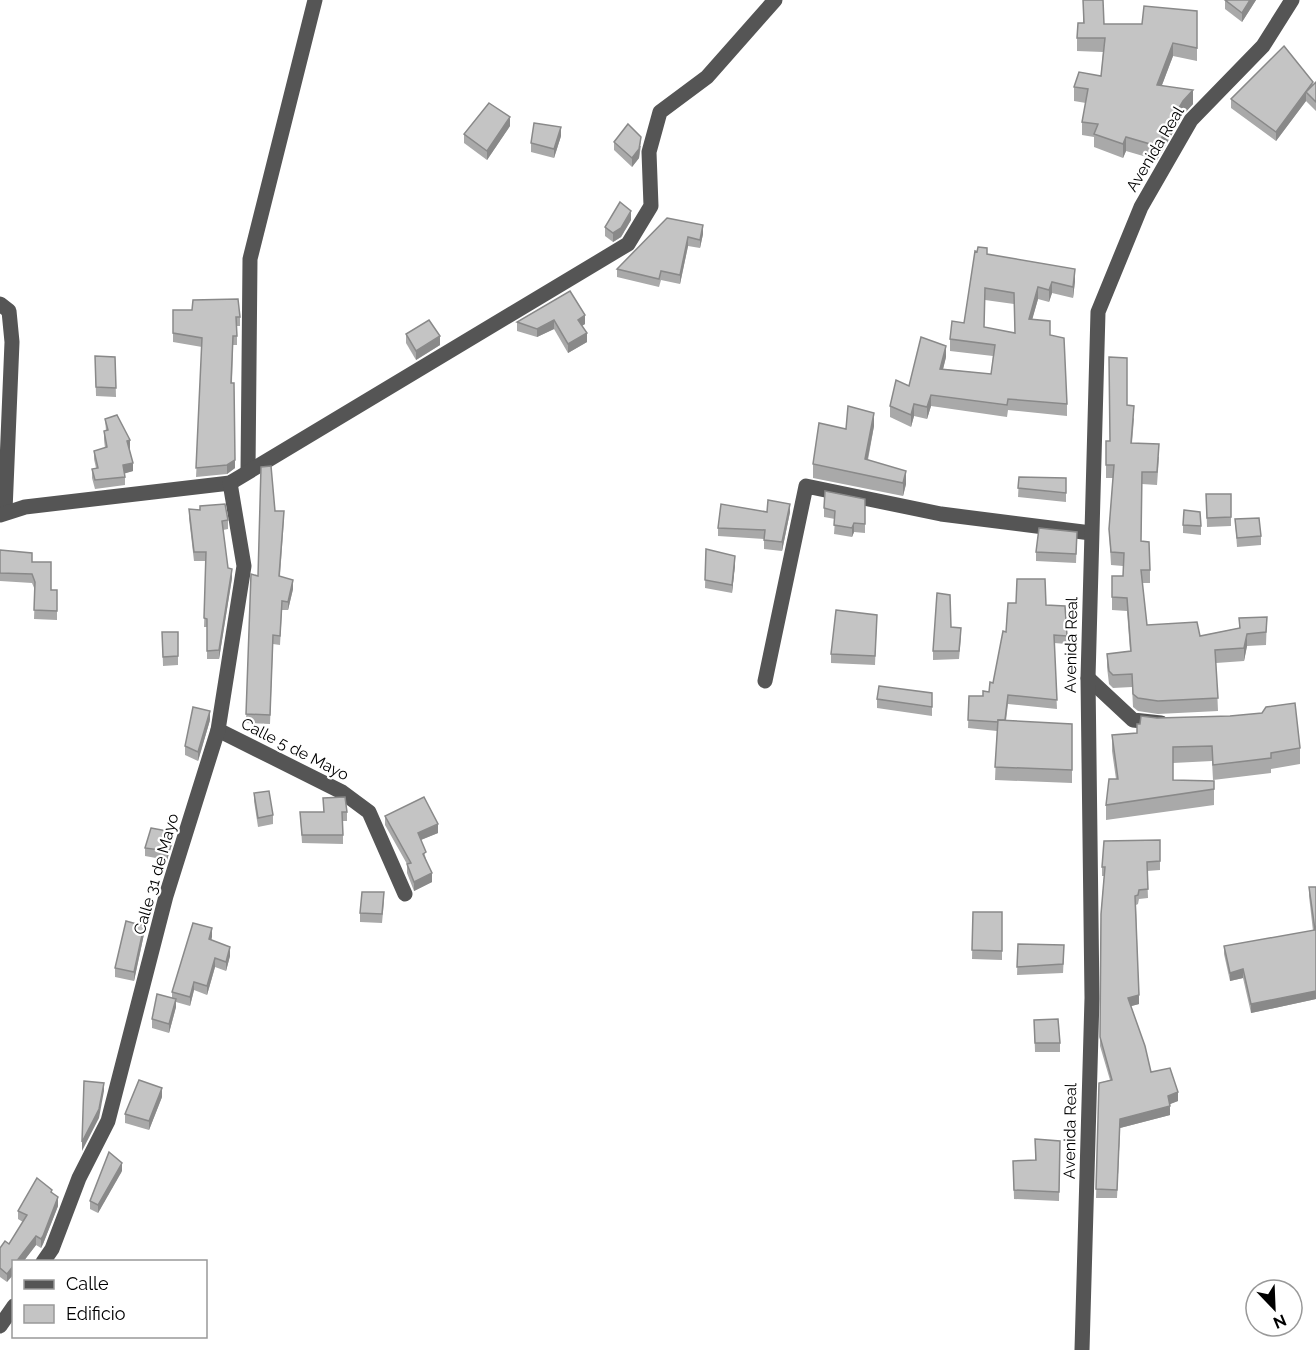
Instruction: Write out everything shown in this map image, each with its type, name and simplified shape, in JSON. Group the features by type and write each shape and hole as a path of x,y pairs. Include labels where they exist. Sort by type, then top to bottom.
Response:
{"street":[{"path":"248,471 250,259 315,0"},
{"path":"0,304 9,311 12,342 3,513 230,483 628,244 651,206 649,152 660,112 707,77 775,0"},
{"name":"Avenida Real","path":"1082,1350 1092,998 1088,678 1098,312 1141,207 1191,120 1263,45 1292,0"},
{"name":"Calle 31 de Mayo","path":"45,1260 52,1249 79,1178 108,1122 166,896 218,730 244,566 230,483"},
{"path":"765,681 806,486 941,514 1091,533"},
{"path":"1088,678 1133,720 1180,723"},
{"name":"Calle 5 de Mayo","path":"218,730 342,792 369,812 405,894"},
{"path":"0,1326 12,1309"}],"building":[{"path":"1083,0 1103,0 1104,24 1142,24 1144,6 1197,11 1197,48 1173,43 1157,85 1193,90 1183,101 1157,146 1126,137 1123,144 1094,134 1098,124 1082,122 1088,89 1074,87 1079,72 1101,76 1105,38 1077,38 1078,23 1084,23"},
{"path":"1225,0 1250,0 1242,13"},
{"path":"1284,46 1313,82 1276,132 1231,99"},
{"path":"1316,82 1316,102 1306,92"},
{"path":"489,103 510,117 487,151 464,134"},
{"path":"534,123 561,127 554,149 531,143"},
{"path":"628,124 641,137 639,149 632,158 614,142"},
{"path":"620,202 631,211 621,228 613,233 605,227"},
{"path":"667,218 703,225 700,240 688,237 680,275 661,271 659,279 617,269"},
{"path":"978,247 987,248 987,254 1075,269 1073,287 1052,282 1049,290 1038,287 1029,319 1050,321 1050,335 1064,338 1067,404 1008,399 1007,405 931,395 927,407 914,404 911,415 890,406 896,380 909,386 921,337 946,346 940,369 991,374 995,345 950,339 952,321 964,323 975,251 977,252","holes":["985,288 1014,293 1015,333 984,327"]},
{"path":"570,291 585,315 578,320 587,333 568,344 554,320 537,329 517,322"},
{"path":"238,299 240,317 236,317 237,336 233,336 231,383 234,383 235,460 227,465 196,468 202,338 173,333 173,310 192,310 193,300"},
{"path":"429,320 440,336 416,351 406,334"},
{"path":"95,356 115,357 116,388 96,387"},
{"path":"1109,357 1127,358 1127,405 1134,406 1131,443 1159,444 1157,472 1142,472 1141,541 1149,542 1150,570 1141,570 1147,625 1197,622 1200,636 1240,628 1239,618 1267,617 1266,632 1247,634 1244,648 1215,650 1218,698 1158,701 1138,698 1133,694 1132,674 1113,675 1109,671 1107,654 1131,651 1127,598 1112,597 1112,576 1123,576 1124,553 1111,552 1109,529 1114,465 1106,465 1106,441 1110,441"},
{"path":"848,406 874,413 865,459 906,471 903,483 813,464 819,423 846,429"},
{"path":"117,415 130,440 127,441 133,463 123,465 125,477 95,480 92,469 98,468 94,451 107,447 104,431 108,430 105,419"},
{"path":"271,466 275,511 284,511 279,576 293,580 288,602 282,601 280,636 273,635 270,715 246,714 251,574 258,576 261,467"},
{"path":"1019,477 1066,478 1066,493 1018,488"},
{"path":"825,491 865,499 865,524 854,523 852,528 834,525 835,511 824,508"},
{"path":"1206,494 1231,494 1231,517 1207,518"},
{"path":"768,500 790,504 782,542 764,540 765,530 718,528 721,504 767,512"},
{"path":"225,504 228,520 222,521 228,568 232,569 219,650 207,651 207,619 204,618 206,552 194,552 189,509 200,510 200,506"},
{"path":"1184,510 1200,512 1201,526 1183,525"},
{"path":"1259,518 1261,536 1237,538 1235,519"},
{"path":"1039,528 1077,532 1076,554 1036,552"},
{"path":"706,549 735,556 732,585 705,580"},
{"path":"0,550 32,553 32,562 51,562 51,590 57,590 57,611 34,610 35,582 32,574 0,573"},
{"path":"1017,579 1045,579 1046,605 1065,606 1067,636 1054,635 1057,700 1008,695 1005,720 998,720 998,722 968,720 969,696 983,696 983,691 989,692 990,682 993,683 1003,631 1006,632 1008,603 1016,603"},
{"path":"937,593 950,595 951,627 961,628 959,651 933,651"},
{"path":"836,610 877,615 875,656 831,654"},
{"path":"162,632 178,632 178,656 163,657"},
{"path":"879,686 932,693 932,707 877,699"},
{"path":"1295,703 1300,748 1271,753 1271,758 1213,765 1212,746 1173,747 1173,780 1214,781 1214,789 1106,805 1109,779 1118,779 1112,735 1137,733 1137,724 1140,724 1141,716 1157,718 1230,716 1262,713 1266,707"},
{"path":"193,707 210,711 198,752 185,746"},
{"path":"998,720 1072,724 1072,770 995,767"},
{"path":"269,791 273,815 258,818 254,793"},
{"path":"345,797 347,812 342,812 343,835 302,835 300,812 324,812 323,798"},
{"path":"424,797 438,824 418,833 426,852 423,854 432,873 414,882 407,864 411,863 385,816"},
{"path":"151,828 173,832 167,851 145,848"},
{"path":"1160,840 1160,861 1147,862 1148,889 1139,890 1138,895 1135,896 1139,995 1128,998 1145,1046 1151,1072 1170,1068 1178,1092 1168,1096 1170,1106 1120,1119 1117,1190 1096,1189 1099,1083 1112,1080 1100,1037 1104,841"},
{"path":"1309,887 1316,887 1316,991 1251,1004 1243,969 1230,973 1224,946 1315,930"},
{"path":"362,892 384,892 382,914 360,913"},
{"path":"973,912 1002,912 1002,951 972,950"},
{"path":"126,921 144,926 134,972 115,968"},
{"path":"193,923 212,928 209,939 230,947 226,962 215,958 207,986 194,982 190,997 172,992"},
{"path":"1018,944 1064,945 1063,964 1017,967"},
{"path":"157,994 176,999 169,1024 152,1019"},
{"path":"1058,1019 1060,1043 1035,1043 1034,1020"},
{"path":"139,1080 162,1088 149,1121 125,1114"},
{"path":"84,1081 104,1083 99,1109 82,1142"},
{"path":"1035,1139 1060,1141 1059,1192 1014,1190 1013,1161 1036,1160"},
{"path":"109,1152 122,1163 98,1205 90,1201"},
{"path":"37,1178 58,1197 43,1236 41,1239 36,1236 18,1260 12,1260 12,1268 7,1274 0,1268 0,1248 5,1241 9,1244 27,1215 18,1211"}]}
